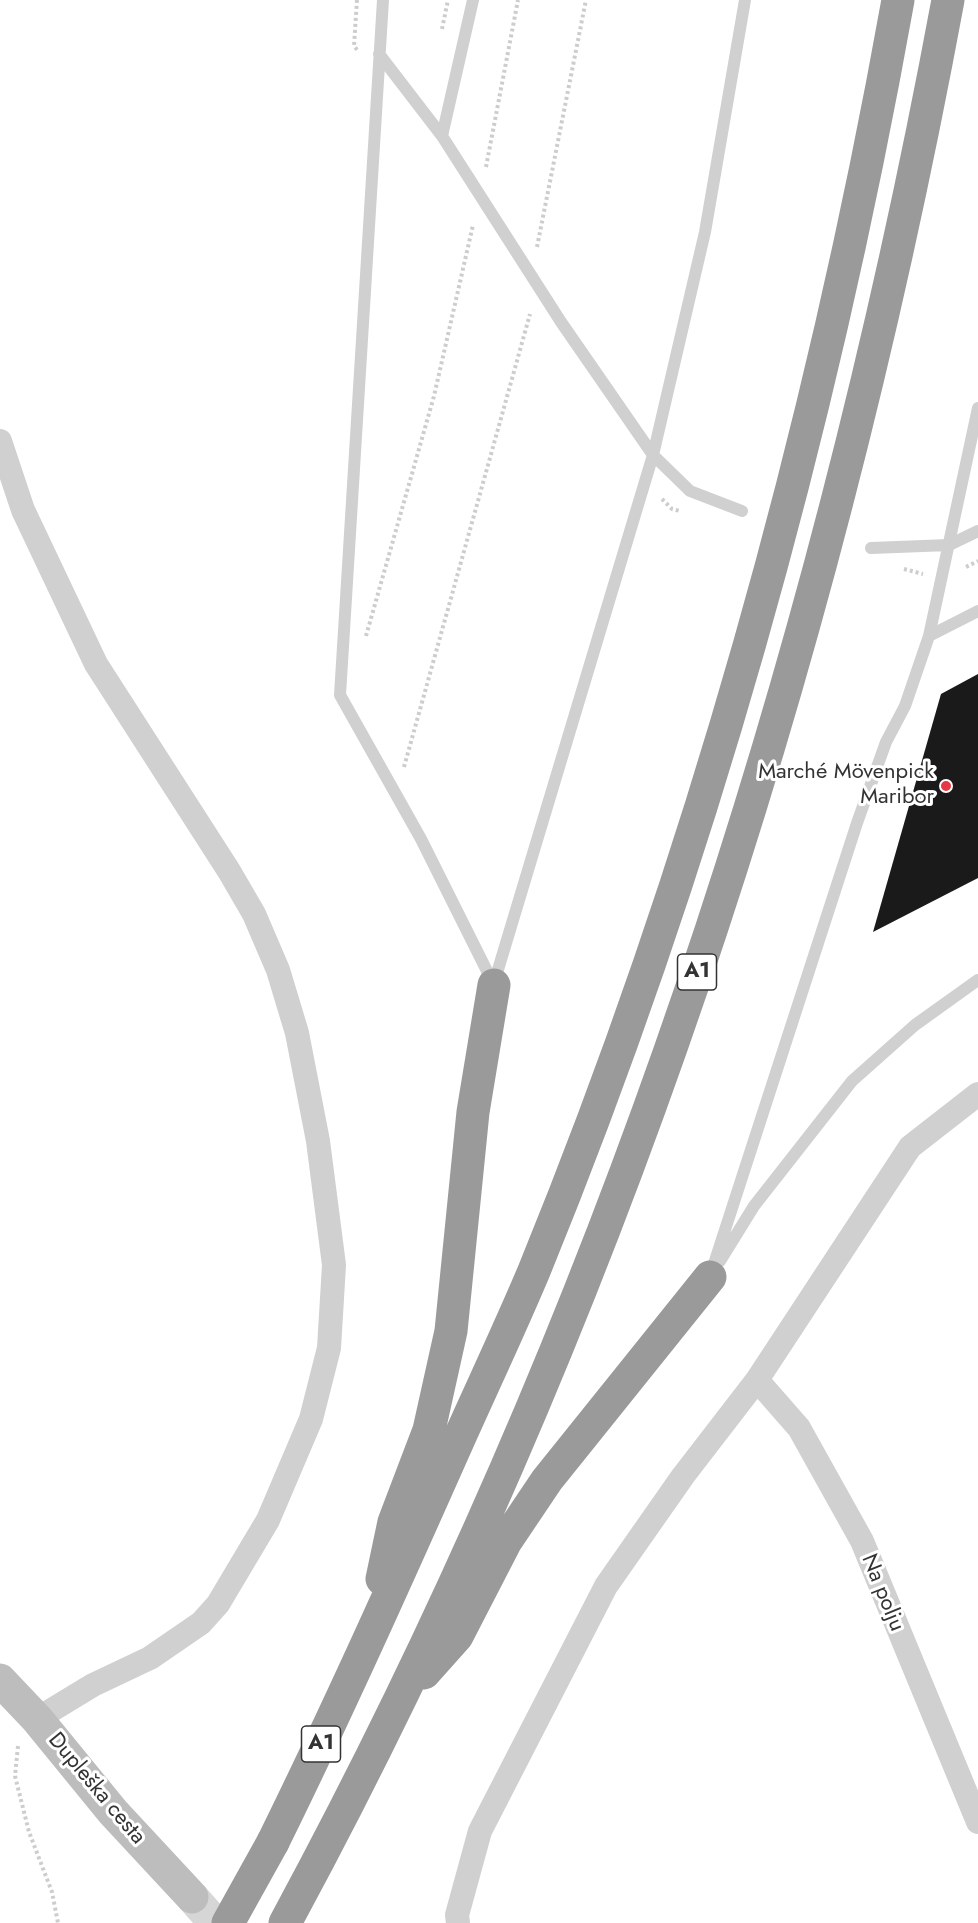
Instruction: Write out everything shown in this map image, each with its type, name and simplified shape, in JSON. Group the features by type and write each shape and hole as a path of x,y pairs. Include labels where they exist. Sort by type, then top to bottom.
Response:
{"highway":[{"name":"A1","path":"228,1923 273,1842 367,1646 533,1272 605,1084 687,849 743,667 818,384 871,150 898,0"},
{"name":"A1","path":"285,1923 403,1697 582,1289 652,1104 735,860 789,684 865,394 918,161 948,0"},
{"path":"367,1646 394,1522 429,1430 450,1331 473,1112 494,985"},
{"path":"403,1697 457,1636 506,1540 548,1480 710,1277"}],"street":[{"path":"0,441 22,510 96,664 254,914 278,970 297,1033 318,1141 334,1264 329,1348 311,1419 268,1520 218,1604 201,1623 150,1658 93,1685 37,1719"},
{"path":"458,1923 457,1916 480,1831 606,1586 683,1476 757,1380 910,1147 978,1094"},
{"name":"Na polju","path":"757,1380 800,1428 862,1541 978,1822"},
{"name":"Dupleška cesta","path":"0,1680 37,1719 113,1812 192,1897"}],"lane":[{"path":"382,0 340,695 396,795 494,985"},
{"path":"442,136 473,0"},
{"path":"494,985 653,455 705,232 745,0"},
{"path":"379,54 442,136 653,455 690,491 742,511"},
{"path":"710,1277 856,823 886,742 905,706 929,636 978,408"},
{"path":"871,548 949,544 978,531"},
{"path":"929,636 978,611"},
{"path":"710,1277 754,1206 852,1082 915,1025 978,980"}],"path":[{"path":"476,187 487,164 518,0"},
{"path":"532,275 586,0"},
{"path":"365,640 434,396 473,225"},
{"path":"396,795 530,314"},
{"path":"37,1719 18,1745 15,1776 29,1832 52,1892 58,1923"}],"building":[{"name":"Marché Mövenpick Maribor","path":"978,674 978,878 873,932 941,694"}],"tunnel":[{"path":"192,1897 215,1923"}],"place":[{"name":"Marché Mövenpick Maribor","path":"946,786"}]}
